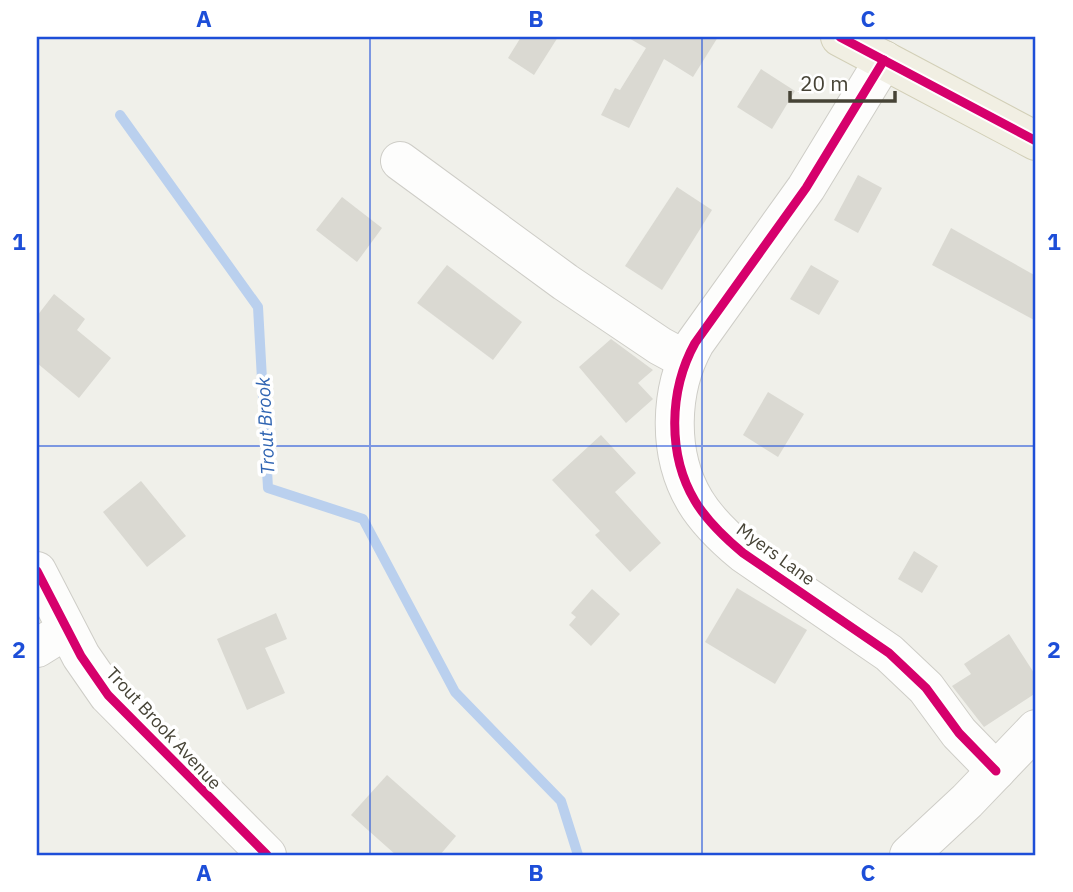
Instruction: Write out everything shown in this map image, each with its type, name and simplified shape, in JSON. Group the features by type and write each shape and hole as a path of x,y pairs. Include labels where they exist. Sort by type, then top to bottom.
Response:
{"main road":[{"path":"840,37 1036,141"}],"street":[{"name":"Myers Lane","path":"884,60 806,188 695,343 686,360 677,397 676,440 679,461 695,500 708,518 743,553 889,653 926,688 959,733 996,771"},
{"path":"400,161 554,274 660,346 686,360"},
{"name":"Trout Brook Avenue","path":"37,571 51,639 94,676 108,695 267,855"},
{"path":"909,855 1036,729"}],"building":[{"path":"521,37 558,37 534,75 508,58"},
{"path":"627,37 718,37 693,77 664,59 629,128 601,115 615,88 620,90 646,48"},
{"path":"761,69 795,91 772,129 737,107"},
{"path":"858,175 882,188 858,233 834,220"},
{"path":"677,187 712,210 662,290 625,266"},
{"path":"342,197 382,228 357,262 316,230"},
{"path":"951,228 1036,276 1036,321 932,265"},
{"path":"447,265 522,322 493,360 417,303"},
{"path":"811,265 839,281 819,315 790,299"},
{"path":"54,294 85,319 77,330 111,358 79,398 37,363 37,316"},
{"path":"611,339 653,370 638,383 653,399 626,423 579,367"},
{"path":"768,392 804,414 778,457 743,435"},
{"path":"601,435 636,473 615,492 661,543 630,572 595,535 600,531 552,480"},
{"path":"141,481 186,536 147,567 103,512"},
{"path":"914,551 938,566 922,593 898,579"},
{"path":"737,588 807,630 775,684 705,642"},
{"path":"592,589 620,614 591,646 569,625 576,617 571,613"},
{"path":"276,613 287,639 265,648 285,693 247,710 217,639"},
{"path":"1009,634 1036,676 1036,693 984,727 952,686 971,674 964,664"},
{"path":"387,775 456,836 440,855 396,855 351,815"}],"waterway":[{"name":"Trout Brook","path":"120,115 258,307 268,488 363,519 455,692 561,801 578,855"}],"cycle path":[{"path":"840,37 1036,141"},
{"path":"884,60 806,188 695,343 686,361 676,401 676,443 686,483 695,501 717,529 743,553 889,653 926,688 959,733 996,771"},
{"path":"37,571 81,656 108,695 267,855"}]}
